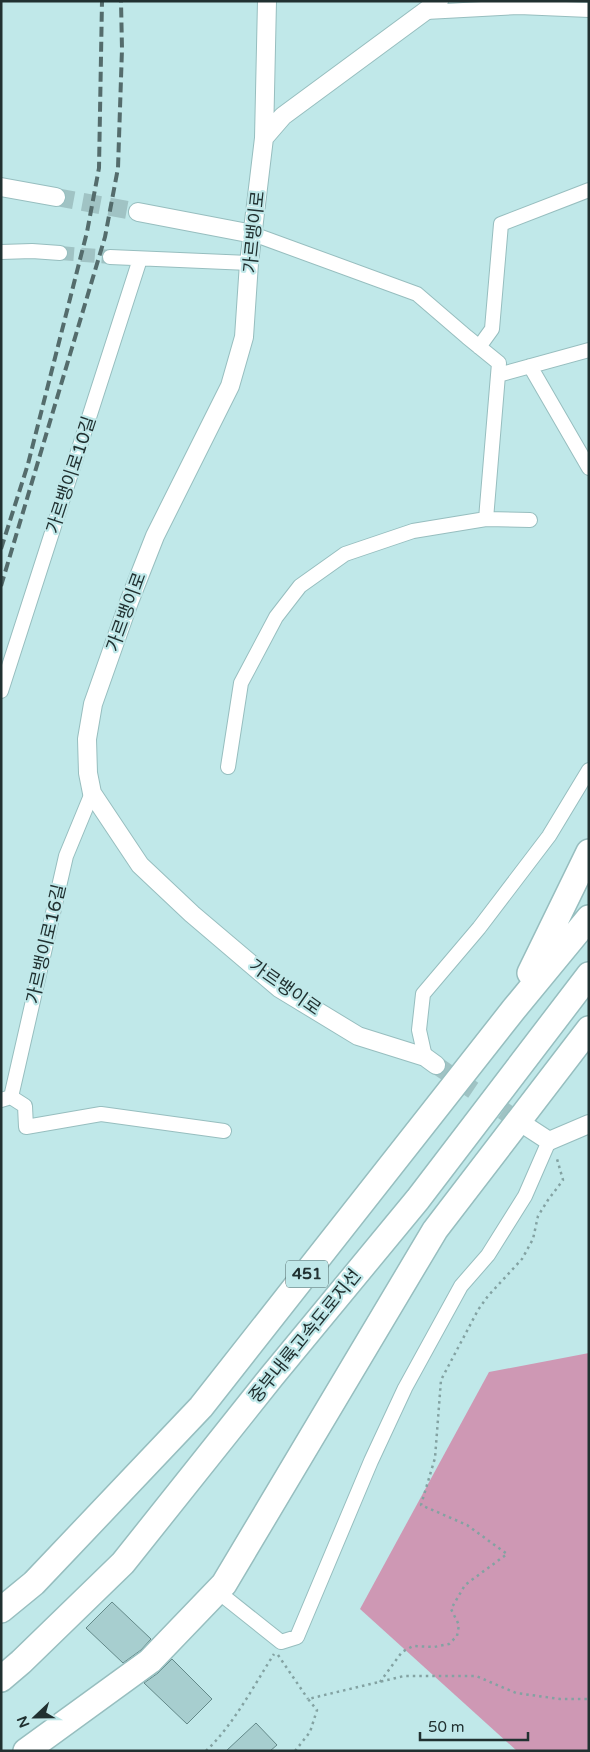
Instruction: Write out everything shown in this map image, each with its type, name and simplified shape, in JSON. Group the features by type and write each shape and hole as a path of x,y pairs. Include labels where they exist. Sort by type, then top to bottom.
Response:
{"highway":[{"path":"514,1009 589,852"},
{"name":"중부내륙고속도로지선","path":"1,1610 34,1583 201,1407 514,1009 589,918"},
{"name":"중부내륙고속도로지선","path":"1,1679 22,1662 123,1563 272,1376 418,1199 589,975"},
{"path":"26,1751 150,1661 224,1584 435,1230 589,1029"}],"street":[{"name":"가르뱅이로","path":"267,1 264,138 249,263 244,337 230,386 156,536 129,602 93,704 87,740 88,773 92,793 140,864 192,914 279,988 358,1036 430,1061"},
{"path":"264,138 283,116 432,6 589,10"},
{"path":"1,187 56,197"},
{"path":"479,346 492,329 501,224 589,190"},
{"path":"138,212 253,234 417,294 499,363 486,519"},
{"path":"1,252 32,251 60,253"},
{"path":"110,257 249,263"},
{"name":"가르뱅이로10길","path":"1,691 140,259"},
{"path":"498,375 589,350"},
{"path":"530,366 589,468"},
{"path":"228,767 241,683 276,617 300,586 345,554 413,531 486,519 530,520"},
{"path":"430,1061 419,1030 423,994 479,928 549,836 589,770"},
{"name":"가르뱅이로16길","path":"92,793 66,856 6,1098 25,1106 26,1127 101,1114 224,1131"},
{"path":"217,1591 281,1642 297,1637 371,1461 410,1380 461,1286 488,1255 525,1196 552,1147 589,1124"},
{"path":"526,1126 552,1147"}],"path":[{"path":"380,1682 402,1652 413,1646 434,1647 449,1644 458,1636 460,1625 451,1609 458,1595 465,1584 507,1554 467,1525 422,1505 435,1458 441,1380 478,1310 488,1296 522,1259 533,1238 538,1216 563,1180 552,1147"},
{"path":"206,1751 239,1710 276,1651 317,1710 310,1732 295,1751"},
{"path":"308,1699 404,1676 476,1676 516,1693 560,1699 589,1699"}],"shaded area":[{"path":"589,1353 589,1751 517,1751 360,1609 489,1372"}],"building":[{"path":"112,1602 151,1639 141,1650 123,1663 86,1628"},
{"path":"172,1659 212,1699 187,1724 144,1683 158,1673"},
{"path":"256,1723 277,1745 270,1751 226,1751"}],"tunnel":[{"path":"56,197 138,212"},
{"path":"60,253 110,257"},
{"path":"436,1065 526,1126"}],"railway":[{"path":"1,549 28,464 87,232 99,168 102,1"},
{"path":"1,586 105,237 118,168 122,49 121,1"}]}
